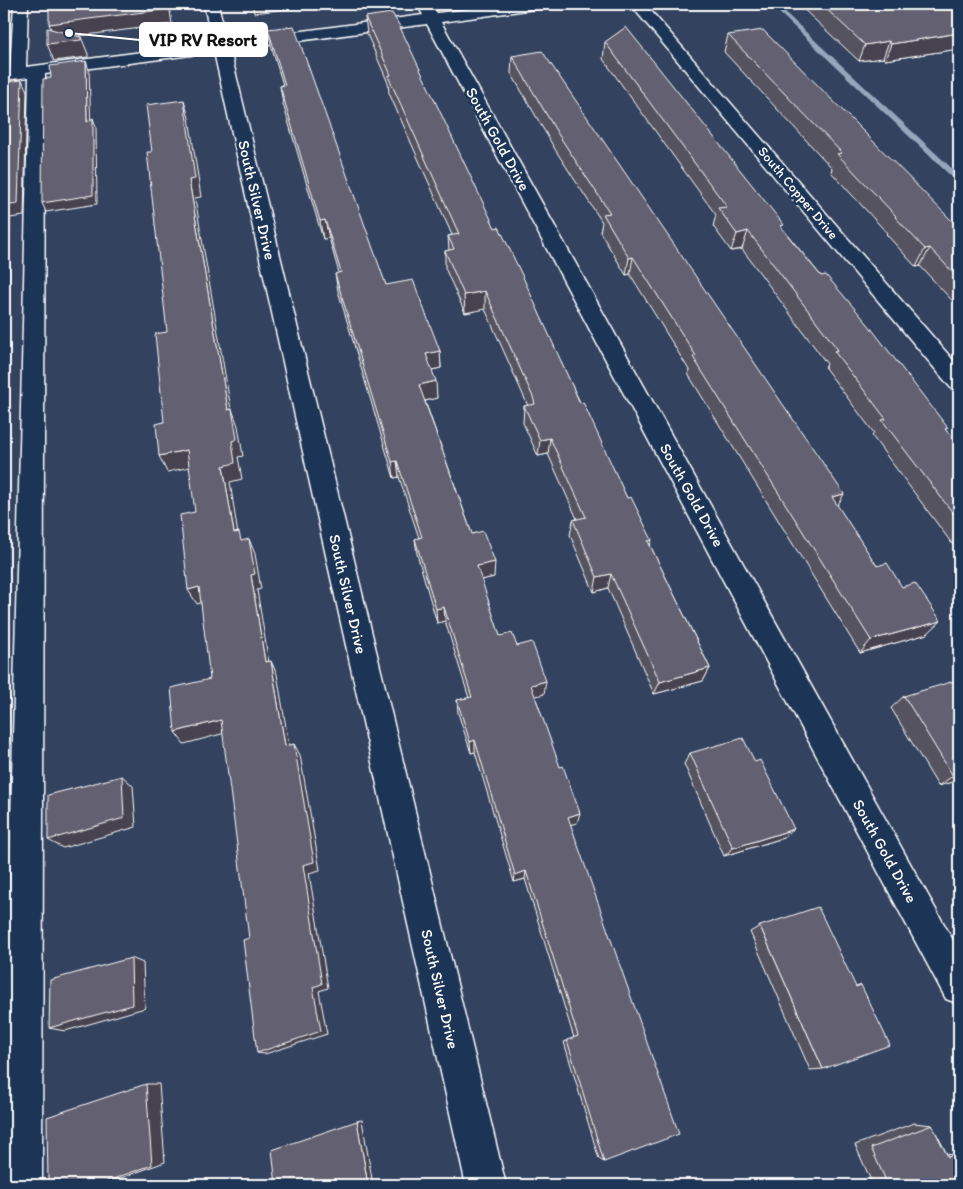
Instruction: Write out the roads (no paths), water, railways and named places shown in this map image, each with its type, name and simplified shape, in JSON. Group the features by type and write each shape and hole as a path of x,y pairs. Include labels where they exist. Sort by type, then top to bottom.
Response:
{"street":[{"path":"4,1185 22,1179 19,73 21,4"},
{"name":"South Silver Drive","path":"211,4 486,1185"},
{"path":"19,73 221,46 428,11 541,4"},
{"name":"South Copper Drive","path":"637,4 959,382"},
{"name":"South Gold Drive","path":"428,11 959,986"}],"waterway":[{"path":"773,4 959,179"}],"place":[{"name":"VIP RV Resort","path":"69,33"}]}
